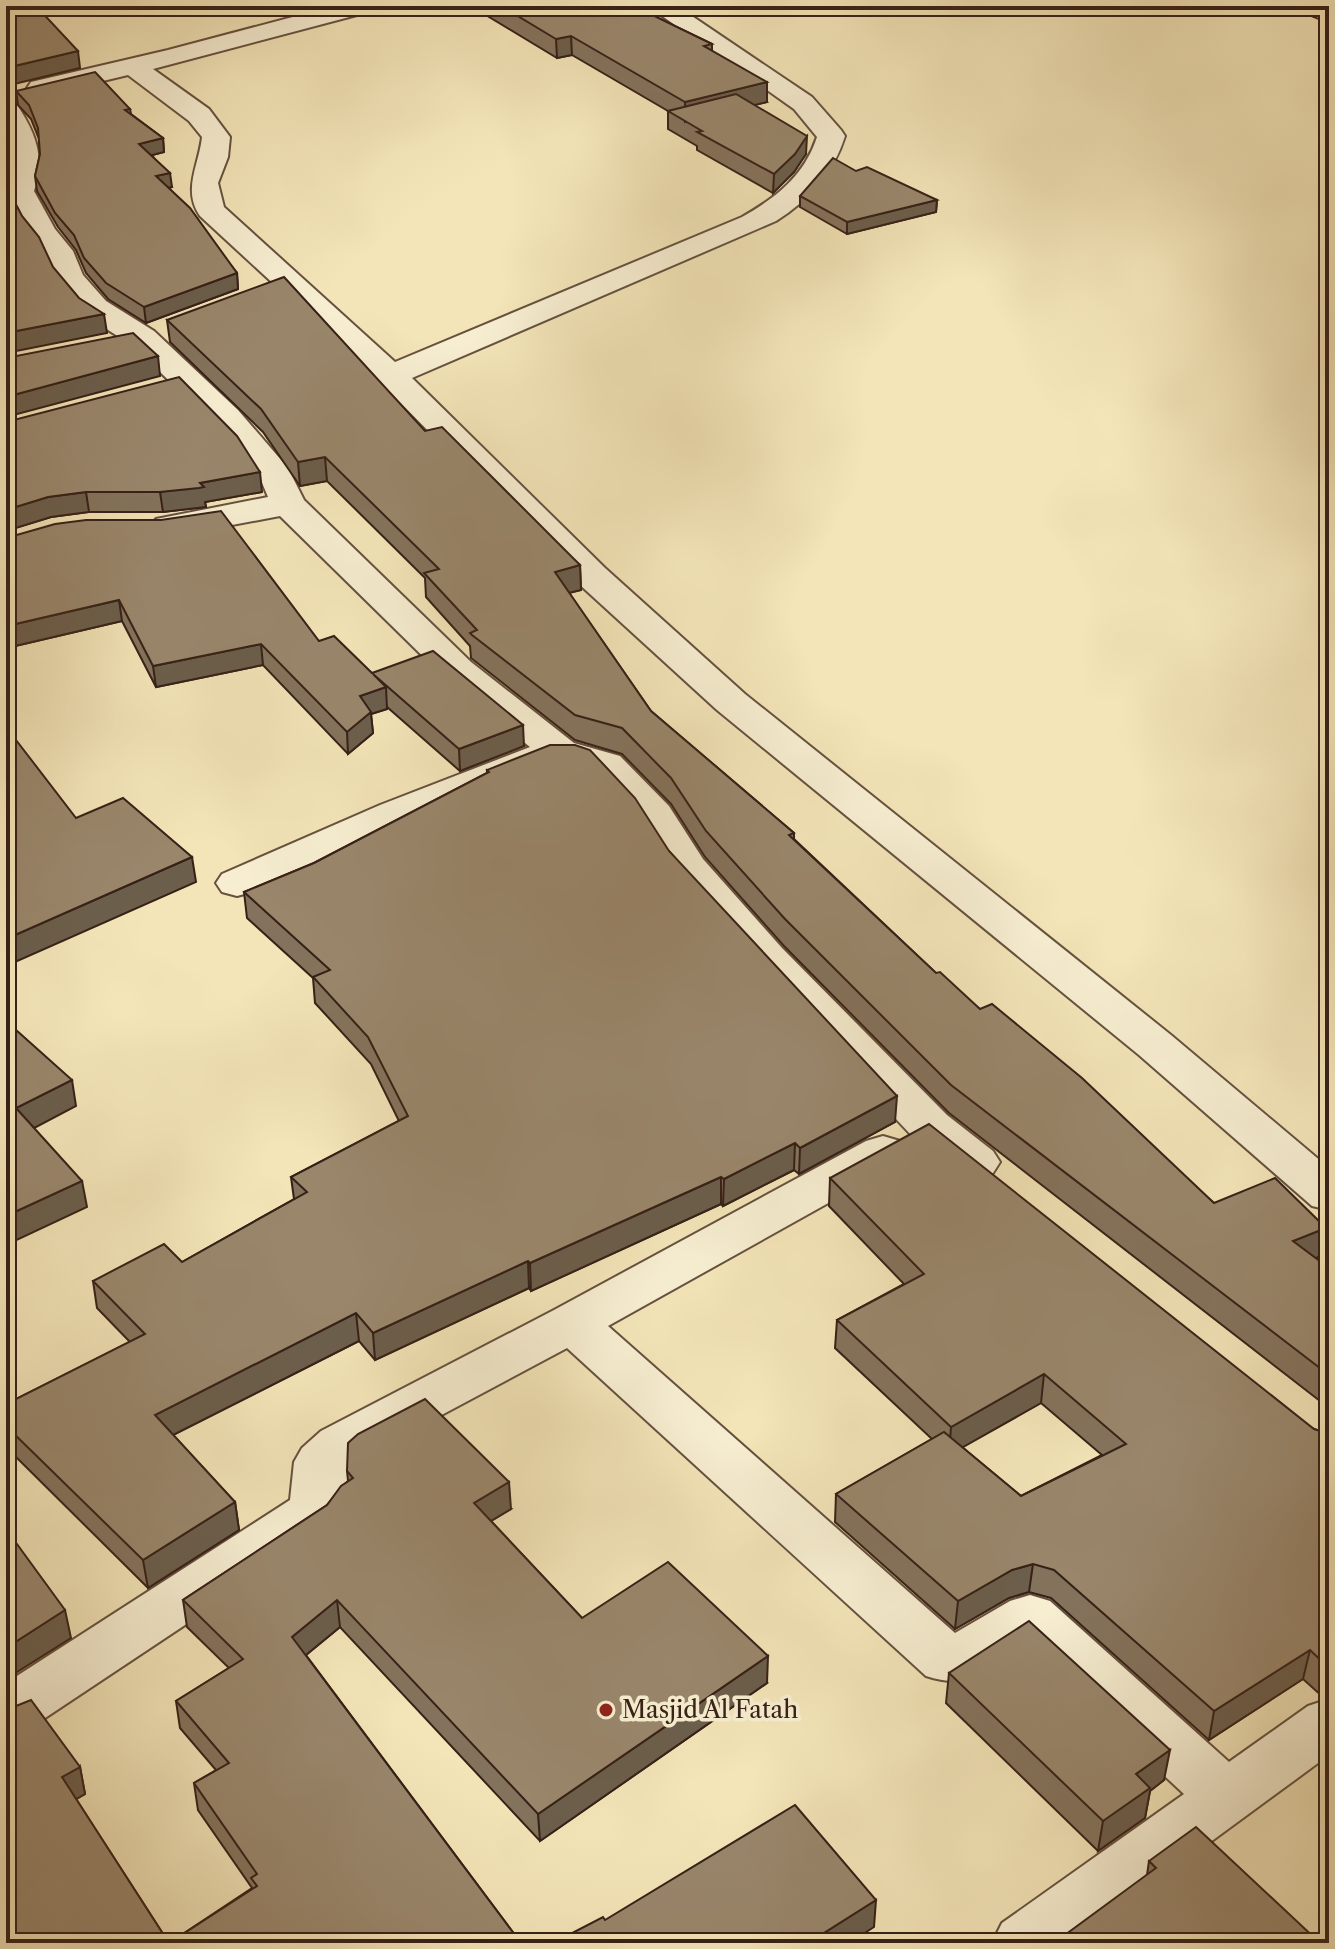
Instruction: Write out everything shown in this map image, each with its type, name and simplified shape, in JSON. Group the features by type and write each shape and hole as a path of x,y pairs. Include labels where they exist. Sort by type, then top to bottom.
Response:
{"highway":[{"path":"1310,6 1329,14"}],"street":[{"path":"6,96 133,67 363,6"},
{"path":"391,375 752,223 796,195 816,176 831,136 803,103 660,6"},
{"path":"133,67 199,115 216,137 214,157 204,183 210,210 273,289 391,375 592,576 731,702 1155,1045 1329,1194"},
{"path":"6,109 26,143 28,160 13,193 58,251 69,277 95,308 158,333"},
{"path":"97,347 158,333"},
{"path":"158,333 173,386 226,417 276,475 288,504 458,670 562,753"},
{"path":"138,525 202,522 288,504"},
{"path":"237,883 394,814 545,755 580,755 606,764 655,815 686,866 767,957 930,1126 1004,1185"},
{"path":"6,1713 309,1515 319,1504 321,1462 340,1445 572,1323 930,1126"},
{"path":"572,1323 946,1660 955,1661 1030,1617 1227,1797"},
{"path":"1024,1943 1329,1723"}],"building":[{"path":"6,6 36,6 78,51 6,68"},
{"path":"501,6 634,6 712,44 704,46 767,82 685,102 571,36 556,39"},
{"path":"95,72 130,109 125,110 163,138 139,144 170,173 156,176 190,208 237,273 144,307 106,283 84,258 74,235 55,213 35,176 40,154 38,128 29,105 16,91"},
{"path":"736,94 807,136 795,154 774,174 697,132 702,131 668,111"},
{"path":"833,158 856,171 867,167 937,200 847,222 800,196"},
{"path":"6,185 22,216 39,237 53,267 79,298 104,314 6,333"},
{"path":"284,277 425,431 442,427 580,565 555,572 651,711 794,833 789,835 936,973 940,972 980,1009 992,1004 1082,1078 1214,1203 1275,1178 1326,1228 1293,1241 1329,1268 1329,1375 951,1085 785,919 706,831 671,778 622,728 575,715 472,635 470,633 477,630 424,573 439,569 325,457 298,462 261,409 167,320"},
{"path":"133,333 158,356 6,397 6,358"},
{"path":"179,377 237,436 260,472 200,483 204,487 199,488 160,492 86,492 48,497 6,510 6,422"},
{"path":"221,511 319,641 334,636 372,673 433,651 523,725 459,749 373,674 386,687 360,696 371,712 347,732 261,644 153,666 119,600 11,625 6,619 6,538 55,524 86,520 161,520"},
{"path":"6,727 76,818 123,798 192,857 6,939"},
{"path":"550,745 575,745 590,750 635,798 669,851 897,1096 800,1148 795,1143 724,1179 721,1177 530,1263 528,1261 373,1333 356,1313 155,1415 235,1502 143,1560 6,1426 6,1404 145,1334 93,1281 164,1244 182,1262 307,1192 291,1177 408,1116 368,1037 313,977 330,970 244,892 314,863 489,772 487,770"},
{"path":"6,1021 72,1080 16,1108 82,1181 6,1216"},
{"path":"929,1124 1314,1429 1329,1434 1329,1668 1310,1650 1214,1711 1054,1570 1033,1564 1012,1570 958,1601 836,1494 944,1432 1021,1496 1126,1444 1044,1374 951,1427 837,1320 924,1274 830,1178"},
{"path":"425,1399 509,1482 474,1503 582,1618 668,1562 768,1656 538,1814 337,1600 292,1637 521,1943 169,1943 257,1886 251,1878 257,1874 194,1783 229,1763 176,1701 243,1659 183,1600 327,1505 341,1486 353,1478 347,1471 348,1443 358,1434"},
{"path":"6,1529 65,1610 6,1648"},
{"path":"1029,1621 1170,1750 1136,1774 1150,1788 1103,1821 949,1673"},
{"path":"31,1700 80,1767 62,1777 169,1943 6,1943 6,1710"},
{"path":"795,1805 876,1900 808,1943 553,1943 603,1917 605,1920"},
{"path":"1196,1827 1320,1943 1054,1943 1156,1868 1149,1861"}],"place":[{"name":"Masjid Al Fatah","path":"606,1710"}]}
